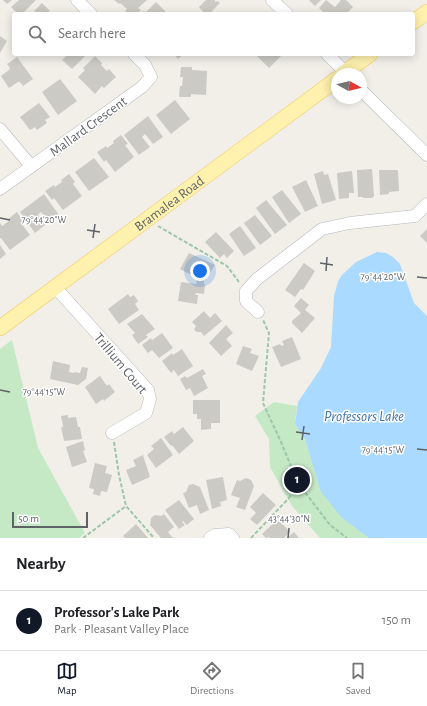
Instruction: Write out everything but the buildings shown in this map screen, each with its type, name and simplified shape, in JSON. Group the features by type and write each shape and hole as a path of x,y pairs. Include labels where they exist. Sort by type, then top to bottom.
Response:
{"main road":[{"path":"415,21 427,12"},
{"name":"Bramalea Road","path":"352,68 367,56"},
{"name":"Bramalea Road","path":"0,328 331,84"}],"street":[{"path":"77,0 90,12"},
{"path":"272,0 285,12"},
{"name":"Mallard Crescent","path":"0,189 142,87 150,77 145,65 136,56"},
{"path":"329,56 338,68"},
{"path":"367,96 427,155"},
{"path":"0,129 31,166"},
{"path":"258,312 246,301 246,291 257,279 322,229 350,223 415,216 427,204"},
{"name":"Trillium Court","path":"56,287 148,390 150,399 146,413 112,433"},
{"path":"210,538 215,535 228,534 233,538"}],"path":[{"path":"147,220 227,266 246,291"},
{"path":"258,312 270,333 263,403 298,483 330,525 347,538"},
{"path":"112,433 126,506 154,538"},
{"path":"251,538 289,498 298,483"},
{"path":"83,538 126,506"}],"green space":[{"path":"12,340 38,448 85,533 79,538 0,538 0,349"},
{"path":"274,402 297,406 295,424 305,439 311,458 361,531 369,538 320,538 292,506 270,467 269,439 255,416"}],"water":[{"name":"Professors Lake","path":"377,252 386,253 400,264 414,303 427,316 427,538 369,538 342,518 321,492 305,439 295,424 298,402 321,368 331,347 334,296 338,281 342,275 356,262"}],"place":[{"name":"Professor's Lake Park","path":"297,480"}]}
